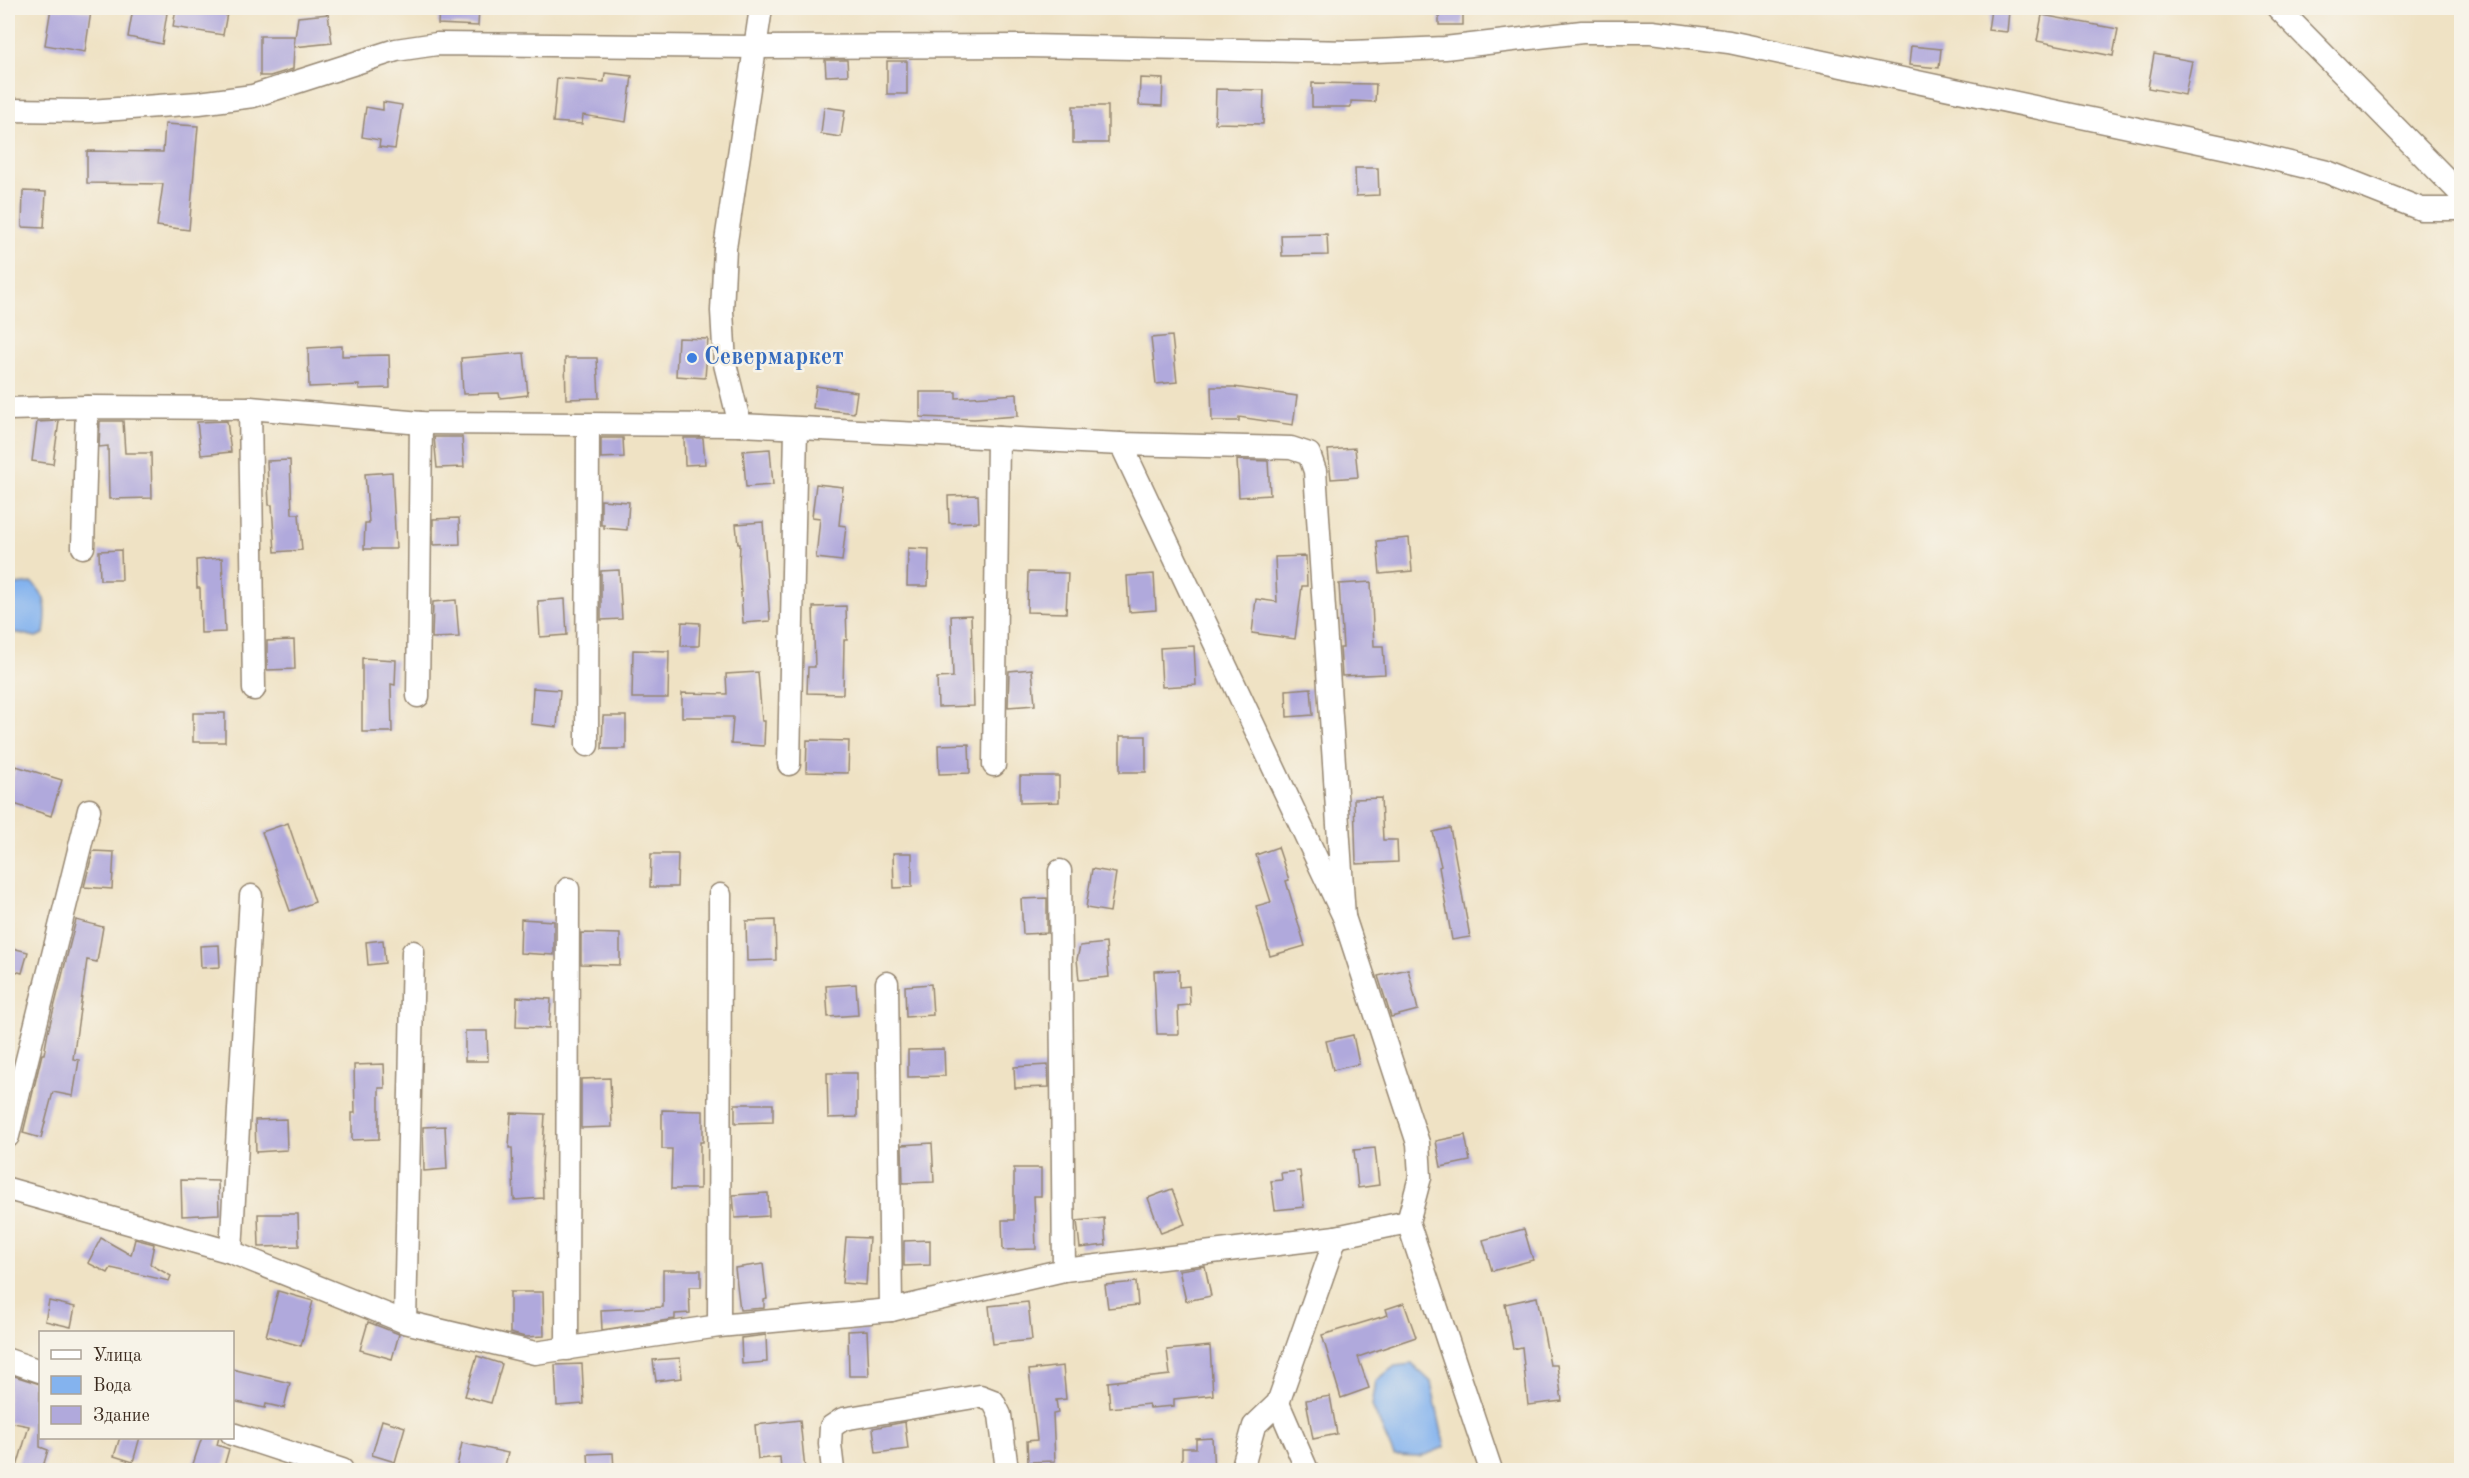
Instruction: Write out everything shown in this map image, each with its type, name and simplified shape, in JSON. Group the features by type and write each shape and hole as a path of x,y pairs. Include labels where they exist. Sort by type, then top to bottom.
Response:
{"street":[{"path":"740,425 725,364 722,311 725,248 760,8"},
{"path":"2278,8 2462,195"},
{"path":"8,110 90,111 199,103 253,96 396,50 437,44 754,47 1027,46 1352,52 1445,48 1582,32 1652,32 1729,42 2232,149 2327,172 2421,209 2462,209"},
{"path":"83,547 87,407"},
{"path":"250,408 254,689"},
{"path":"8,409 250,408 421,423 740,425 1121,444 1291,448 1309,454 1315,471 1344,917"},
{"path":"418,696 421,423"},
{"path":"587,745 588,425"},
{"path":"789,764 796,429"},
{"path":"994,765 998,438"},
{"path":"1121,444 1344,917 1418,1143 1420,1177 1408,1222 1491,1470"},
{"path":"8,1136 89,810"},
{"path":"1060,871 1064,1270"},
{"path":"567,1349 568,889"},
{"path":"719,1326 720,895"},
{"path":"231,1252 251,896"},
{"path":"405,1322 413,952"},
{"path":"887,983 891,1310"},
{"path":"8,1189 231,1252 405,1322 535,1353 719,1326 891,1310 1064,1270 1336,1237 1408,1222"},
{"path":"1242,1470 1254,1426 1278,1403 1336,1237"},
{"path":"8,1360 39,1371"},
{"path":"833,1470 831,1427 843,1419 980,1396 993,1401 1000,1415 1007,1470"},
{"path":"1278,1403 1307,1470"},
{"path":"234,1435 342,1470"}],"water":[{"path":"32,583 38,588 46,606 44,634 36,637 8,631 8,586"},
{"path":"1412,1364 1431,1382 1445,1447 1420,1457 1394,1456 1372,1406 1376,1381 1395,1366"}],"building":[{"path":"51,8 91,11 85,52 45,45"},
{"path":"133,8 167,13 162,44 128,37"},
{"path":"176,8 228,8 223,35 173,27"},
{"path":"439,8 479,8 478,26 438,24"},
{"path":"1439,8 1463,8 1463,25 1439,25"},
{"path":"1991,9 2009,11 2007,32 1988,30"},
{"path":"328,14 332,43 294,47 293,69 270,76 260,76 260,36 294,36 294,45 298,17"},
{"path":"2042,15 2118,29 2113,56 2037,41"},
{"path":"1911,46 1941,49 1939,68 1909,65"},
{"path":"2154,54 2192,61 2185,95 2148,88"},
{"path":"825,60 847,60 848,75 826,76"},
{"path":"887,61 907,61 907,94 887,94"},
{"path":"605,73 632,76 626,122 583,115 582,124 553,122 557,78 604,82"},
{"path":"1140,78 1163,79 1162,106 1139,105"},
{"path":"1312,83 1376,84 1375,102 1351,101 1351,107 1312,107"},
{"path":"1216,89 1264,90 1263,124 1215,123"},
{"path":"383,102 402,105 395,149 379,147 380,140 362,137 366,107 383,110"},
{"path":"1073,106 1108,106 1108,143 1073,143"},
{"path":"824,107 845,110 841,137 821,134"},
{"path":"165,124 198,126 189,230 157,226 163,184 87,183 87,151 163,152"},
{"path":"1355,168 1378,168 1379,195 1356,196"},
{"path":"23,191 46,192 44,228 22,227"},
{"path":"1327,234 1328,255 1282,256 1281,235"},
{"path":"1172,336 1177,382 1156,384 1151,338"},
{"name":"Севермаркет","path":"678,338 708,339 705,378 676,376"},
{"path":"342,346 342,356 389,355 390,388 359,389 359,385 309,387 308,348"},
{"path":"524,353 528,395 500,398 499,393 463,394 461,358"},
{"path":"565,358 597,358 599,398 566,399"},
{"path":"816,386 857,392 854,413 813,408"},
{"path":"1211,387 1234,387 1297,396 1293,425 1239,417 1239,421 1212,421"},
{"path":"920,392 956,392 956,398 1017,394 1018,416 974,419 920,417"},
{"path":"59,421 53,464 32,461 37,422"},
{"path":"100,421 123,421 125,453 151,453 152,498 109,499 108,446 99,447"},
{"path":"227,421 231,452 201,455 197,422"},
{"path":"434,437 462,437 464,467 437,468"},
{"path":"601,438 623,438 624,457 601,458"},
{"path":"684,438 703,438 705,464 685,465"},
{"path":"1355,448 1358,477 1331,479 1328,450"},
{"path":"770,449 773,485 746,487 743,451"},
{"path":"290,460 292,514 299,514 302,550 275,552 272,505 269,505 267,461"},
{"path":"1237,460 1268,461 1270,495 1239,497"},
{"path":"392,472 396,549 364,549 365,523 369,523 365,474"},
{"path":"816,484 843,487 839,525 846,526 842,561 816,558 820,518 812,517"},
{"path":"978,495 979,522 949,523 948,496"},
{"path":"601,500 629,502 627,530 604,528 604,525 601,525"},
{"path":"459,518 460,544 433,545 433,519"},
{"path":"763,522 770,621 743,623 740,544 738,544 736,524"},
{"path":"1409,538 1412,571 1380,574 1377,541"},
{"path":"908,548 929,549 928,586 907,586"},
{"path":"121,550 122,580 100,580 99,551"},
{"path":"1306,556 1307,586 1302,586 1295,639 1252,633 1256,599 1277,602 1275,557"},
{"path":"222,558 225,632 201,633 200,588 197,588 196,560"},
{"path":"619,570 622,619 601,620 601,571"},
{"path":"1028,572 1068,573 1066,613 1027,612"},
{"path":"1154,574 1156,610 1129,612 1127,576"},
{"path":"1371,582 1374,646 1383,646 1385,674 1342,676 1340,648 1343,648 1339,584"},
{"path":"565,599 567,635 540,637 538,601"},
{"path":"456,600 459,637 432,638 433,602"},
{"path":"846,606 847,640 844,640 843,694 807,693 808,667 815,667 813,607"},
{"path":"971,615 974,706 938,707 937,678 953,677 951,616"},
{"path":"682,622 700,623 699,646 681,646"},
{"path":"294,640 295,669 267,670 267,641"},
{"path":"1194,646 1196,685 1162,687 1160,648"},
{"path":"633,650 669,651 668,698 632,698"},
{"path":"362,658 396,660 395,685 391,684 392,732 362,732"},
{"path":"1032,669 1035,705 1008,707 1009,671"},
{"path":"758,672 762,721 765,721 764,746 731,744 733,717 682,717 682,693 727,694 726,674"},
{"path":"533,688 560,690 557,727 531,724"},
{"path":"1311,688 1313,715 1287,717 1286,690"},
{"path":"193,713 225,713 225,742 193,742"},
{"path":"603,716 626,716 626,749 602,749"},
{"path":"1120,736 1146,736 1146,772 1120,772"},
{"path":"807,740 849,741 848,773 806,772"},
{"path":"969,744 970,773 939,774 938,745"},
{"path":"16,766 62,780 51,816 8,802"},
{"path":"1020,776 1059,776 1059,802 1020,803"},
{"path":"1381,798 1383,840 1397,840 1398,862 1356,864 1354,799"},
{"path":"288,823 315,902 290,911 262,832"},
{"path":"1450,828 1470,937 1452,940 1439,867 1441,866 1433,832"},
{"path":"1278,847 1289,880 1286,881 1305,946 1270,956 1256,906 1271,902 1256,855"},
{"path":"93,851 114,852 112,889 84,887"},
{"path":"893,853 912,853 912,887 894,888"},
{"path":"651,854 678,854 677,887 650,887"},
{"path":"1092,869 1116,873 1110,912 1086,908"},
{"path":"1047,898 1047,933 1023,934 1021,899"},
{"path":"521,919 554,921 554,955 520,953"},
{"path":"76,920 103,927 97,962 87,960 73,1059 79,1060 73,1096 53,1092 41,1138 23,1133"},
{"path":"775,920 776,960 747,961 746,921"},
{"path":"581,933 620,934 620,965 581,964"},
{"path":"383,940 385,963 368,965 366,942"},
{"path":"1106,943 1109,977 1079,980 1077,959 1080,946"},
{"path":"219,945 220,967 201,968 200,946"},
{"path":"8,947 28,952 22,973 8,969"},
{"path":"1408,969 1418,1010 1391,1017 1378,976"},
{"path":"1179,970 1179,987 1189,986 1190,1005 1178,1006 1179,1034 1157,1034 1154,971"},
{"path":"856,984 858,1015 828,1017 826,986"},
{"path":"931,984 933,1015 906,1017 905,986"},
{"path":"517,997 551,999 549,1028 516,1027"},
{"path":"465,1031 487,1031 488,1061 465,1061"},
{"path":"1353,1035 1359,1064 1333,1070 1326,1041"},
{"path":"944,1049 945,1076 908,1077 908,1050"},
{"path":"384,1064 385,1088 379,1088 379,1139 352,1140 352,1113 355,1113 354,1065"},
{"path":"1048,1065 1049,1087 1015,1088 1014,1067"},
{"path":"827,1073 857,1073 857,1117 828,1118"},
{"path":"610,1078 612,1127 581,1128 581,1079"},
{"path":"735,1104 773,1104 773,1122 735,1123"},
{"path":"662,1110 703,1111 703,1142 700,1142 700,1189 671,1189 672,1149 662,1149"},
{"path":"511,1113 545,1114 543,1198 514,1200 512,1148 509,1148"},
{"path":"286,1119 287,1150 256,1152 255,1120"},
{"path":"445,1126 447,1169 424,1171 423,1127"},
{"path":"1465,1135 1470,1161 1441,1167 1436,1141"},
{"path":"932,1143 934,1182 903,1183 902,1145"},
{"path":"1375,1148 1379,1185 1358,1188 1354,1150"},
{"path":"1014,1168 1041,1168 1041,1196 1034,1196 1036,1249 1003,1250 1002,1220 1014,1220"},
{"path":"1300,1171 1304,1207 1275,1210 1271,1181 1282,1180 1281,1173"},
{"path":"181,1180 218,1181 219,1214 182,1216"},
{"path":"1172,1189 1185,1224 1161,1233 1148,1198"},
{"path":"768,1193 769,1216 735,1218 733,1195"},
{"path":"258,1214 298,1214 299,1246 259,1247"},
{"path":"1104,1218 1106,1245 1080,1248 1077,1221"},
{"path":"1524,1229 1533,1260 1492,1271 1483,1240"},
{"path":"846,1237 869,1238 866,1285 842,1283"},
{"path":"101,1238 131,1255 135,1239 154,1244 150,1264 171,1276 169,1281 111,1268 108,1273 88,1263"},
{"path":"930,1240 930,1265 904,1266 904,1241"},
{"path":"763,1264 767,1299 764,1300 764,1308 740,1310 735,1268"},
{"path":"1205,1266 1211,1296 1186,1301 1179,1270"},
{"path":"663,1270 701,1270 701,1287 689,1287 690,1313 675,1314 675,1319 602,1330 601,1310 663,1307"},
{"path":"1136,1282 1138,1305 1108,1308 1105,1285"},
{"path":"278,1291 313,1301 301,1346 266,1336"},
{"path":"510,1292 543,1292 544,1336 525,1337 510,1333"},
{"path":"1537,1297 1550,1365 1557,1365 1562,1401 1528,1405 1522,1347 1513,1349 1505,1304"},
{"path":"49,1301 75,1307 71,1327 45,1321"},
{"path":"1028,1302 1032,1340 993,1344 989,1306"},
{"path":"1404,1303 1416,1337 1358,1357 1369,1388 1341,1398 1322,1335 1388,1315 1386,1309"},
{"path":"368,1322 399,1334 392,1359 360,1350"},
{"path":"867,1330 869,1376 849,1376 848,1331"},
{"path":"766,1335 767,1362 742,1364 741,1338"},
{"path":"1210,1346 1213,1395 1174,1399 1174,1406 1150,1408 1149,1404 1110,1408 1108,1382 1170,1375 1167,1350"},
{"path":"477,1356 502,1364 491,1403 465,1396"},
{"path":"680,1358 682,1378 656,1381 653,1360"},
{"path":"582,1364 584,1404 557,1406 555,1365"},
{"path":"1063,1366 1066,1399 1056,1400 1058,1413 1053,1414 1055,1461 1028,1462 1027,1441 1037,1440 1029,1370"},
{"path":"234,1369 290,1383 284,1408 266,1404 265,1408 234,1401"},
{"path":"8,1374 39,1384 40,1447 48,1450 42,1470 16,1470 29,1426 8,1422"},
{"path":"1330,1396 1337,1434 1313,1439 1306,1400"},
{"path":"382,1420 405,1427 395,1462 372,1455"},
{"path":"800,1420 805,1470 781,1470 780,1457 758,1459 755,1425"},
{"path":"905,1422 908,1449 876,1453 873,1428"},
{"path":"1212,1438 1214,1470 1182,1470 1182,1448 1196,1448 1196,1439"},
{"path":"119,1439 139,1439 133,1462 114,1456"},
{"path":"201,1439 218,1439 217,1445 229,1449 223,1470 191,1470"},
{"path":"462,1443 508,1453 504,1470 456,1470"},
{"path":"613,1453 614,1470 589,1470 588,1454"}],"place":[{"name":"Севермаркет","path":"692,358"}]}
